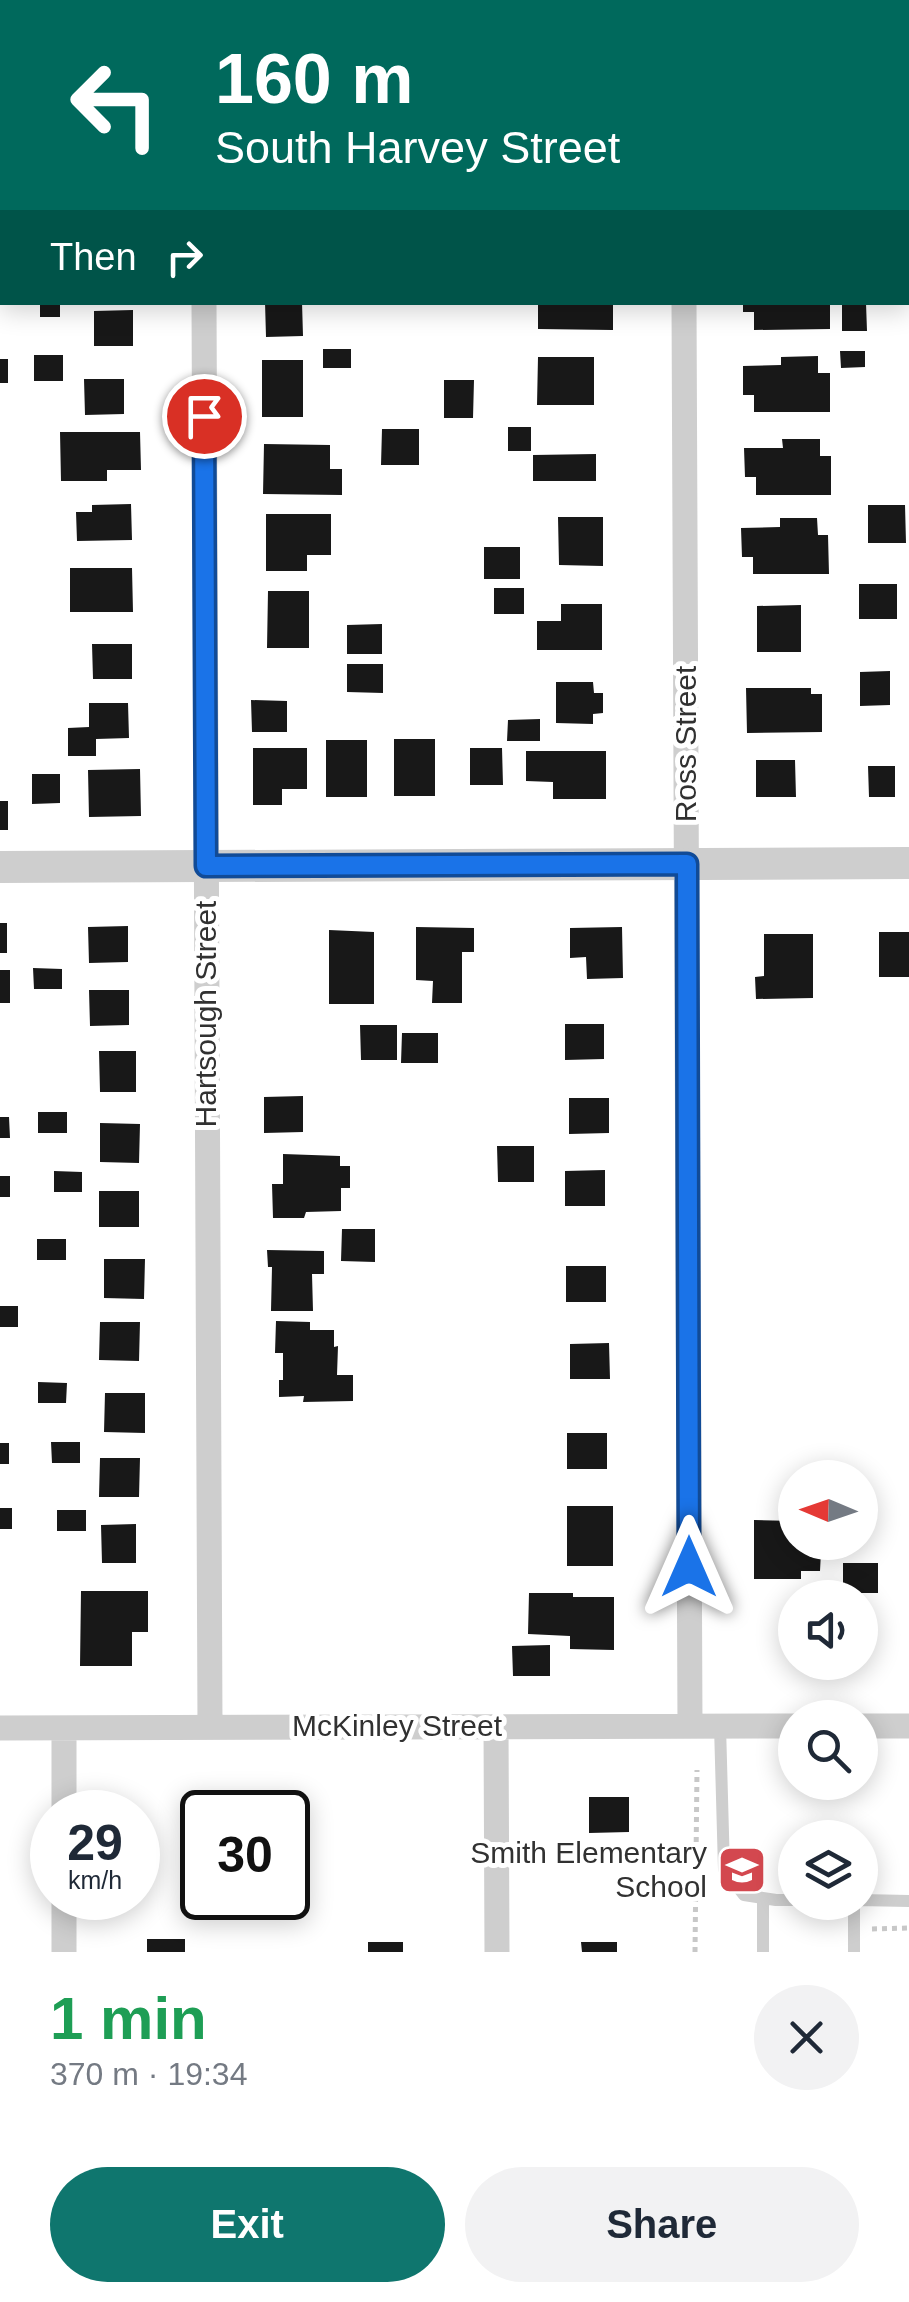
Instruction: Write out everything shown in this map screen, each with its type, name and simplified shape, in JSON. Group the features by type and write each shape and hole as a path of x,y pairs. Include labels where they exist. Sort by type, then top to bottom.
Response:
{"street":[{"name":"Hartsough Street","path":"204,305 210,1726"},
{"name":"Ross Street","path":"684,305 690,1726"},
{"path":"0,867 909,862"},
{"path":"496,1726 497,1952"},
{"name":"McKinley Street","path":"0,1728 778,1726"},
{"path":"878,1726 909,1726"},
{"path":"64,1728 64,1790"},
{"path":"64,1920 64,1952"}],"lane":[{"path":"720,1726 724,1869 744,1896 778,1899"},
{"path":"763,1898 763,1952"},
{"path":"878,1901 909,1900"},
{"path":"854,1952 855,1920"}],"path":[{"path":"695,1952 698,1758"},
{"path":"854,1928 909,1928"}],"building":[{"path":"40,305 60,305 60,317 40,317"},
{"path":"265,305 302,305 303,336 266,337"},
{"path":"538,305 613,305 613,330 538,329"},
{"path":"743,305 830,305 830,329 754,330 754,312 743,312"},
{"path":"842,305 866,305 867,331 842,331"},
{"path":"133,310 133,346 94,346 94,311"},
{"path":"323,349 351,349 351,368 323,368"},
{"path":"840,351 865,351 865,367 841,368"},
{"path":"34,355 63,355 63,381 34,381"},
{"path":"818,356 818,373 830,373 830,412 754,412 754,395 743,395 743,366 781,365 781,357"},
{"path":"538,357 594,357 594,405 537,405"},
{"path":"0,359 8,359 8,383 0,383"},
{"path":"262,360 303,360 303,417 262,417"},
{"path":"84,379 124,379 124,414 85,415"},
{"path":"444,380 474,380 473,418 444,418"},
{"path":"508,427 531,427 531,451 508,451"},
{"path":"382,429 419,429 419,465 381,465"},
{"path":"60,432 140,432 141,470 107,470 107,481 61,481"},
{"path":"782,439 820,439 820,456 831,456 831,495 756,495 756,477 745,477 744,448 783,448"},
{"path":"264,444 330,445 330,469 342,469 342,495 263,494"},
{"path":"596,454 596,481 533,481 533,455"},
{"path":"131,504 132,540 77,541 76,512 92,512 92,505"},
{"path":"868,505 905,505 906,543 868,543"},
{"path":"266,514 331,514 331,555 307,555 307,571 266,571"},
{"path":"558,517 603,517 603,566 559,565"},
{"path":"780,518 817,518 818,535 828,535 829,574 753,574 753,557 742,557 741,528 780,527"},
{"path":"484,547 520,547 520,579 484,579"},
{"path":"70,568 132,568 133,612 70,612"},
{"path":"859,584 897,584 897,619 859,619"},
{"path":"494,588 524,588 524,614 494,614"},
{"path":"268,591 309,591 309,648 267,648"},
{"path":"561,604 602,604 602,650 537,650 537,621 561,621"},
{"path":"801,605 801,652 757,652 757,606"},
{"path":"382,624 382,654 347,654 347,625"},
{"path":"92,644 132,644 132,679 93,679"},
{"path":"347,664 383,664 383,693 347,692"},
{"path":"890,671 890,705 860,706 860,672"},
{"path":"556,682 593,682 594,693 603,693 603,713 593,714 593,724 556,723"},
{"path":"746,688 811,688 811,694 822,694 822,732 747,733"},
{"path":"251,700 287,701 287,732 252,732"},
{"path":"89,703 128,703 129,738 96,739 96,756 68,756 68,728 89,727"},
{"path":"540,719 540,741 507,741 508,720"},
{"path":"394,739 435,739 435,796 394,796"},
{"path":"326,740 367,740 367,797 326,797"},
{"path":"253,748 307,748 307,789 282,789 282,805 253,805"},
{"path":"470,748 502,748 503,785 470,785"},
{"path":"526,751 606,751 606,799 553,799 553,782 526,781"},
{"path":"756,760 795,760 796,797 756,797"},
{"path":"868,766 895,766 895,797 869,797"},
{"path":"140,769 141,816 89,817 88,770"},
{"path":"32,774 60,774 60,803 32,804"},
{"path":"0,801 8,801 8,830 0,830"},
{"path":"0,923 7,923 7,953 0,953"},
{"path":"128,926 128,962 89,963 88,927"},
{"path":"416,927 474,928 474,952 462,952 462,1003 432,1003 433,981 416,980"},
{"path":"622,927 623,978 587,979 586,957 570,958 570,928"},
{"path":"329,930 374,932 374,1004 329,1004"},
{"path":"879,932 909,932 909,977 879,977"},
{"path":"764,934 813,934 813,998 756,999 755,977 764,976"},
{"path":"33,968 62,969 62,989 34,989"},
{"path":"0,970 10,970 10,1003 0,1003"},
{"path":"89,990 129,990 129,1025 90,1026"},
{"path":"565,1024 604,1024 604,1059 565,1060"},
{"path":"360,1025 397,1025 397,1060 361,1060"},
{"path":"402,1033 438,1033 438,1063 401,1063"},
{"path":"99,1051 136,1051 136,1092 100,1092"},
{"path":"303,1096 303,1132 264,1133 264,1097"},
{"path":"569,1098 609,1098 609,1133 569,1134"},
{"path":"38,1112 67,1112 67,1133 38,1133"},
{"path":"0,1117 9,1117 10,1138 0,1138"},
{"path":"100,1123 140,1124 139,1163 100,1162"},
{"path":"497,1146 534,1146 534,1182 498,1182"},
{"path":"283,1154 340,1156 340,1166 350,1166 350,1188 341,1188 341,1211 306,1212 304,1218 273,1218 272,1184 283,1184"},
{"path":"605,1170 605,1206 565,1206 565,1171"},
{"path":"54,1171 82,1172 82,1192 54,1192"},
{"path":"0,1176 10,1176 10,1197 0,1197"},
{"path":"99,1191 139,1191 139,1227 99,1227"},
{"path":"342,1229 375,1229 375,1262 341,1261"},
{"path":"37,1239 66,1239 66,1260 37,1260"},
{"path":"267,1250 324,1251 324,1274 312,1274 313,1311 271,1311 272,1267 268,1267"},
{"path":"104,1259 145,1259 144,1299 104,1298"},
{"path":"566,1266 606,1266 606,1302 566,1302"},
{"path":"0,1306 18,1306 18,1327 0,1327"},
{"path":"276,1321 310,1322 310,1330 334,1330 337,1375 353,1375 353,1401 303,1402 304,1396 279,1397 283,1353 275,1353"},
{"path":"100,1322 140,1322 139,1361 99,1360"},
{"path":"609,1343 610,1379 570,1379 570,1344"},
{"path":"38,1382 67,1383 66,1403 38,1403"},
{"path":"105,1393 145,1393 145,1433 104,1432"},
{"path":"567,1433 607,1433 607,1469 567,1469"},
{"path":"51,1442 80,1442 80,1463 52,1463"},
{"path":"0,1443 9,1443 9,1464 0,1464"},
{"path":"100,1458 140,1458 139,1497 99,1497"},
{"path":"567,1506 613,1506 613,1566 567,1566"},
{"path":"0,1508 12,1508 12,1529 0,1529"},
{"path":"57,1510 86,1510 86,1531 57,1531"},
{"path":"754,1520 778,1521 778,1560 821,1560 820,1571 801,1571 801,1579 754,1579"},
{"path":"136,1524 136,1563 102,1563 101,1525"},
{"path":"843,1563 878,1563 878,1580 843,1580"},
{"path":"81,1591 148,1591 148,1632 132,1632 132,1666 80,1666"},
{"path":"529,1593 614,1597 614,1650 570,1649 570,1636 528,1634"},
{"path":"550,1645 550,1676 513,1676 512,1646"},
{"path":"589,1797 629,1797 629,1832 589,1833"},
{"path":"147,1939 185,1939 185,1952 147,1952"},
{"path":"368,1942 403,1942 403,1952 368,1952"},
{"path":"581,1942 617,1942 617,1952 582,1952"}],"place":[{"name":"Smith Elementary School","path":"742,1870"}],"route":[{"path":"204,416 206,866 687,864 689,1567"}]}
